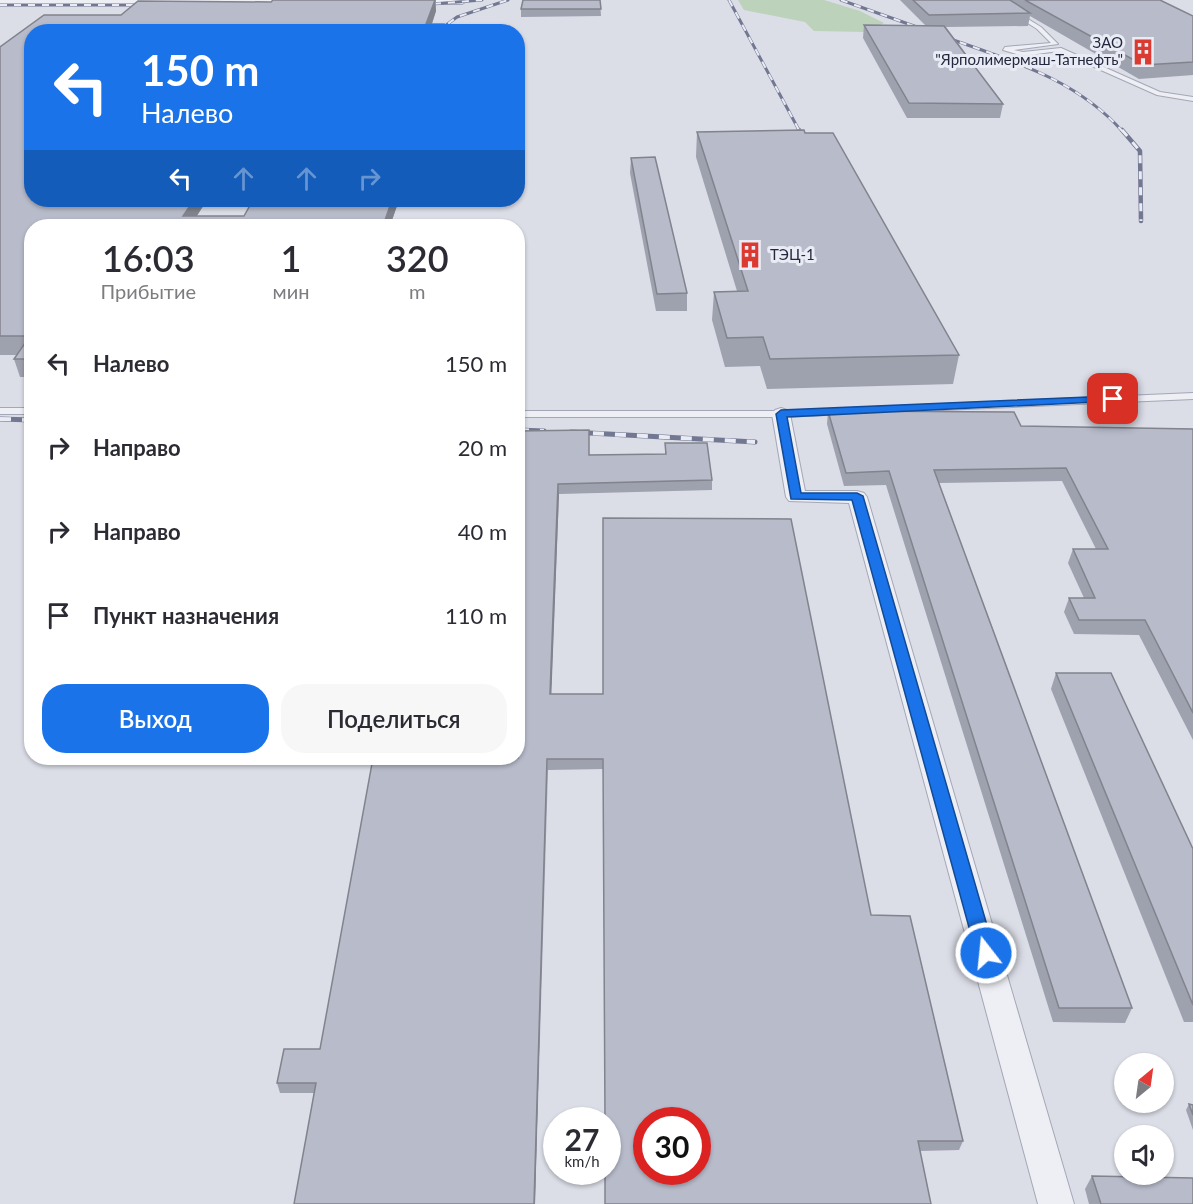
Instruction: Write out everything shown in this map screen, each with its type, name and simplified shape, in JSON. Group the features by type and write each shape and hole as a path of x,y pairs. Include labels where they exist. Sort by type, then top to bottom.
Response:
{"street":[{"path":"0,1 308,1"},
{"path":"391,1 462,1"},
{"path":"781,414 796,497 857,496 1056,1204"}],"lane":[{"path":"994,0 1039,28 1055,44 1005,49 1023,54 1059,49 1159,94 1193,99"},
{"path":"525,414 781,414 1193,396"},
{"path":"0,411 24,411"}],"green space":[{"path":"738,0 824,0 860,11 884,23 866,32 814,31 805,22 744,10"}],"building":[{"path":"273,0 435,0 426,24 32,24 44,15 121,15 138,1 271,2"},
{"path":"523,0 600,0 601,9 521,9"},
{"path":"913,0 1010,0 1030,13 929,15"},
{"name":"ЗАО \"Ярполимермаш-Татнефть\"","path":"1025,0 1160,0 1193,16 1193,62 1143,65"},
{"path":"864,25 944,26 1003,104 909,103"},
{"path":"24,30 24,207 189,207 183,216 244,216 249,207 390,207 385,219 24,219 24,336 0,336 0,47"},
{"path":"804,130 805,133 833,133 959,355 770,359 763,337 727,338 714,292 748,291 697,132"},
{"path":"655,157 687,293 657,294 631,158"},
{"path":"24,345 24,359 14,359"},
{"path":"828,411 1014,412 1021,426 1193,429 1193,713 1145,620 1079,620 1069,598 1095,598 1073,549 1108,549 1066,468 934,470 1132,1008 1059,1008 889,471 846,473"},
{"path":"589,430 589,455 666,454 665,443 707,443 712,480 558,484 550,694 603,694 603,518 791,519 871,915 910,916 963,1141 918,1141 931,1204 605,1204 605,1185 621,1185 621,1107 605,1107 603,759 547,759 534,1204 294,1204 316,1083 277,1083 284,1049 320,1049 372,765 525,765 525,431"},
{"path":"1056,673 1111,673 1193,849 1193,1005"},
{"path":"1092,1176 1114,1176 1114,1185 1174,1185 1174,1178 1193,1178 1193,1204 1101,1204"}],"railway":[{"path":"420,5 482,0"},
{"path":"448,24 457,17 508,0"},
{"path":"729,0 800,132"},
{"path":"841,0 1004,58 1047,76 1087,100 1123,132"},
{"path":"0,5 150,5"},
{"path":"799,130 807,145"},
{"path":"1122,130 1140,151 1141,221"},
{"path":"0,419 24,420"},
{"path":"525,430 544,431"},
{"path":"571,432 755,442"}],"place":[{"name":"ЗАО \"Ярполимермаш-Татнефть\"","path":"1143,52"},
{"name":"ТЭЦ-1","path":"750,255"}],"route":[{"path":"986,953 857,496 796,497 781,414 1113,399"}]}
